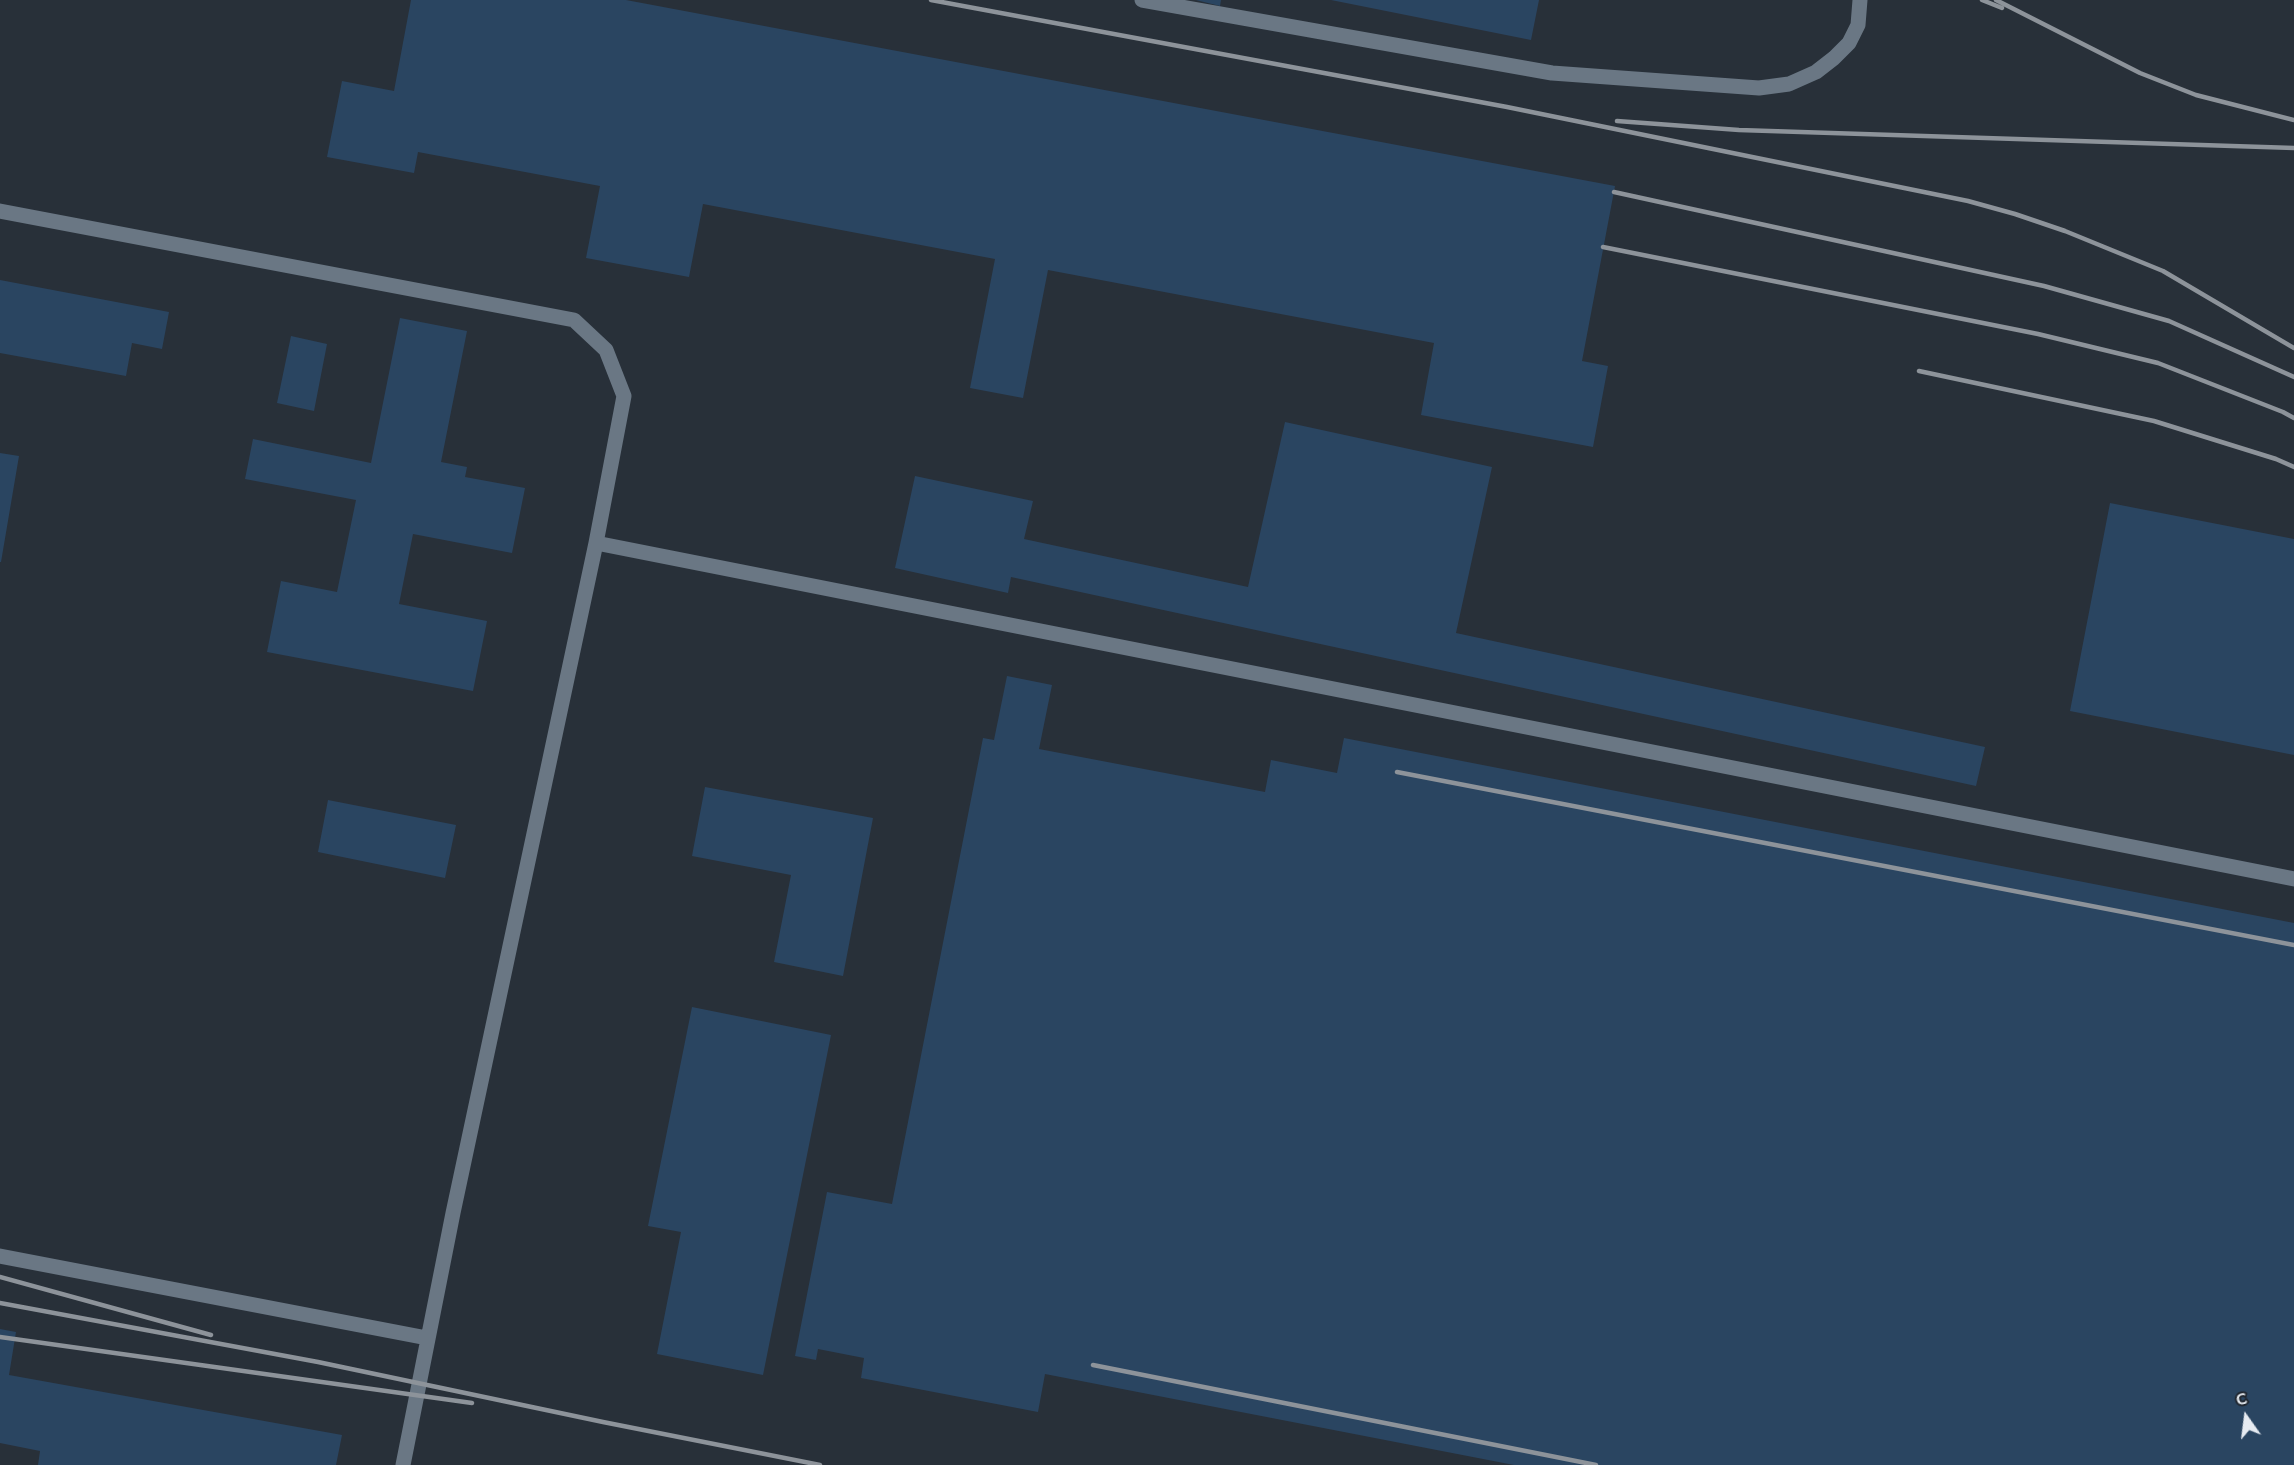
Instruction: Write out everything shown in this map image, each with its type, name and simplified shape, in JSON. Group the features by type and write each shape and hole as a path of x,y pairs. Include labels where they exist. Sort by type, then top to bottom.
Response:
{"lane":[{"path":"1142,0 1552,73 1759,88 1789,84 1816,72 1834,58 1849,43 1858,25 1860,0"},
{"path":"0,211 574,320 606,350 624,396 596,543 403,1465"},
{"path":"596,543 2294,879"},
{"path":"0,1256 428,1338"}],"building":[{"path":"411,0 626,0 1615,186 1582,361 1608,366 1593,447 1421,415 1434,343 1048,270 1023,398 970,388 995,259 703,204 689,277 586,258 600,186 418,152 414,173 327,157 342,81 394,91"},
{"path":"1196,0 1221,0 1220,6"},
{"path":"1331,0 1539,0 1531,40"},
{"path":"0,280 169,312 162,349 132,343 126,376 0,353"},
{"path":"400,318 467,331 441,462 467,467 465,477 525,488 512,553 413,534 399,604 487,621 473,691 267,652 281,581 337,592 356,500 245,479 253,439 371,463"},
{"path":"291,336 327,344 314,411 277,403"},
{"path":"1285,422 1492,467 1456,633 1985,747 1976,786 1011,577 1008,593 895,568 915,476 1033,501 1024,539 1248,587"},
{"path":"0,453 19,456 1,562 0,562"},
{"path":"2110,503 2294,539 2294,755 2070,711"},
{"path":"1007,676 1052,685 1039,749 1265,792 1271,760 1337,773 1344,738 2294,923 2294,1465 1514,1465 1045,1374 1038,1412 861,1378 864,1358 818,1349 816,1360 795,1356 827,1192 892,1204 983,738 994,740"},
{"path":"705,787 873,818 843,976 774,962 791,875 692,856"},
{"path":"328,800 456,825 445,878 318,852"},
{"path":"692,1007 831,1035 763,1375 657,1354 681,1232 648,1226"},
{"path":"0,1329 16,1332 9,1375 342,1435 336,1465 38,1465 40,1451 0,1443"}],"railway":[{"path":"931,0 1507,107 1968,201 2065,231 2163,271 2294,348"},
{"path":"1982,0 2002,8"},
{"path":"1996,0 2140,73 2196,95 2294,120"},
{"path":"1617,121 1739,130 2294,148"},
{"path":"1614,192 2044,286 2169,321 2294,377"},
{"path":"1603,247 2038,334 2158,363 2294,418"},
{"path":"1919,371 2154,421 2276,459 2294,467"},
{"path":"1397,772 2294,945"},
{"path":"0,1277 211,1335"},
{"path":"0,1303 318,1362 820,1465"},
{"path":"0,1337 472,1403"},
{"path":"1093,1365 1596,1465"}]}
